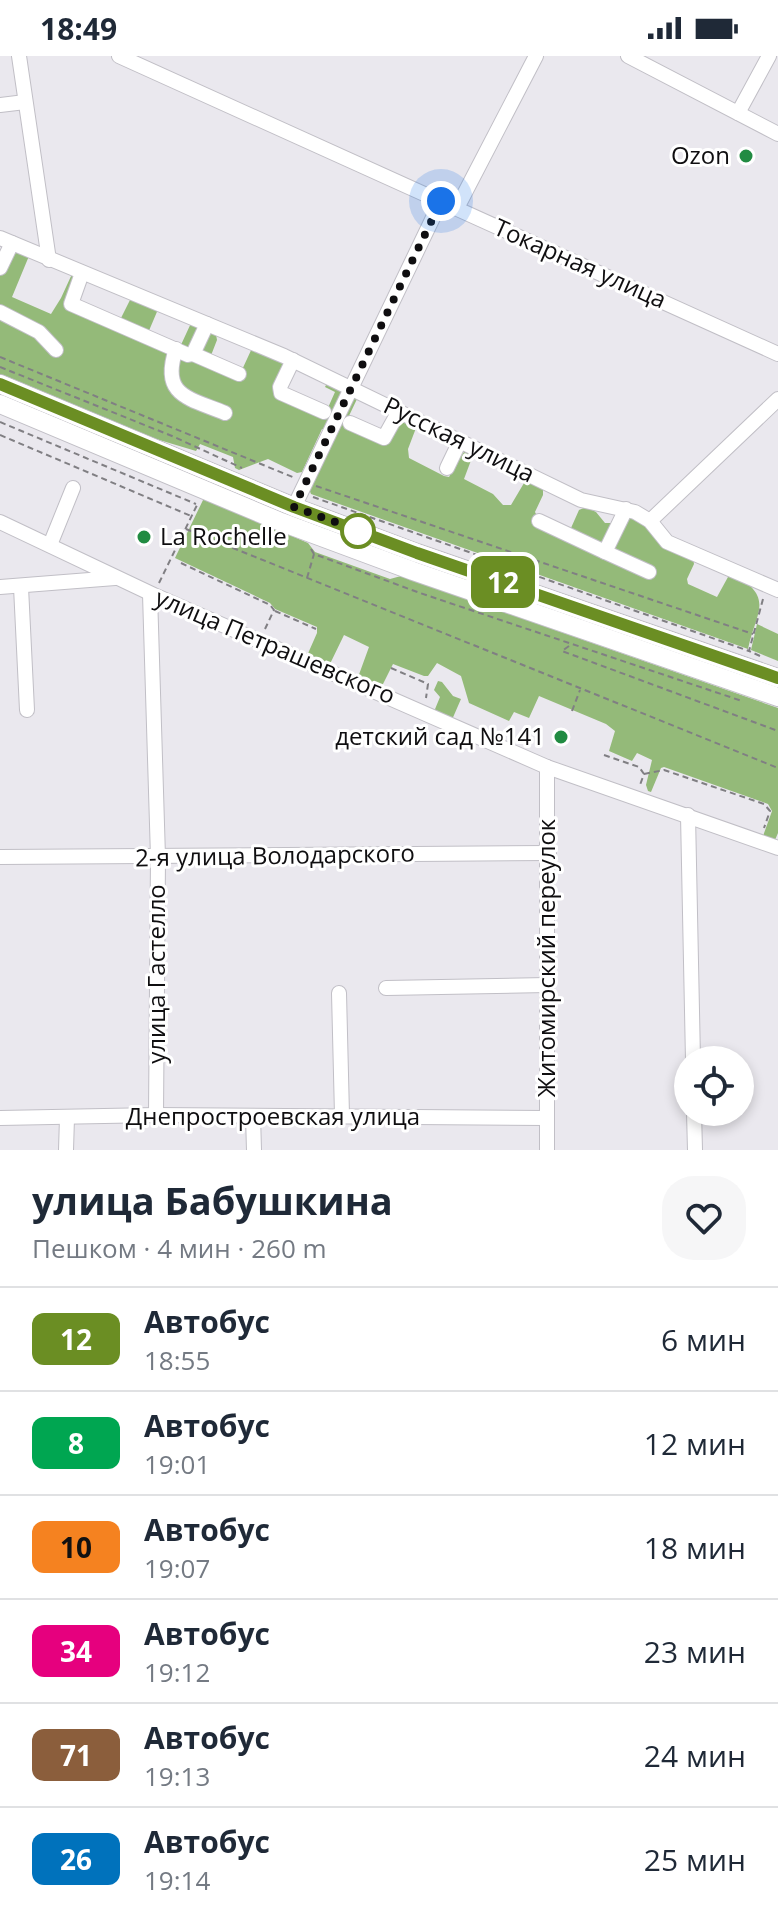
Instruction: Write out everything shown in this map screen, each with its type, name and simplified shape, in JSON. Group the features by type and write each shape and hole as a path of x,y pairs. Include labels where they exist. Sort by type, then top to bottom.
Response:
{"main road":[{"path":"0,384 300,494 417,553 778,678"},
{"path":"0,404 281,522 778,697"}],"street":[{"path":"19,56 49,260"},
{"name":"Токарная улица","path":"119,56 778,354"},
{"path":"457,208 536,56"},
{"path":"628,56 778,134"},
{"path":"738,113 764,57"},
{"path":"0,105 25,102"},
{"path":"300,494 441,201"},
{"path":"0,268 6,241"},
{"name":"Русская улица","path":"6,241 293,360 581,500 626,509 650,521 667,542 772,588"},
{"path":"82,273 71,304 239,374"},
{"path":"0,312 39,332 56,350"},
{"path":"193,354 207,324"},
{"path":"176,349 169,367 172,385 184,395 225,413"},
{"path":"293,360 280,387 281,393 324,412"},
{"path":"650,521 778,399"},
{"path":"350,423 384,438 399,411"},
{"path":"447,468 460,441"},
{"path":"50,545 73,488"},
{"path":"605,552 626,509"},
{"path":"539,521 649,572"},
{"name":"улица Петрашевского","path":"0,522 152,594 547,767 778,848"},
{"path":"0,587 118,578"},
{"path":"21,587 27,710"},
{"name":"улица Гастелло","path":"152,594 158,857 156,1115"},
{"name":"Житомирский переулок","path":"547,767 547,1150"},
{"path":"688,815 693,1046"},
{"name":"2-я улица Володарского","path":"0,857 549,853"},
{"path":"386,988 547,985"},
{"path":"339,993 342,1115"},
{"name":"Днепростроевская улица","path":"0,1118 342,1115 546,1118"},
{"path":"253,1116 254,1150"},
{"path":"66,1150 67,1118"},
{"path":"694,1126 695,1150"}],"path":[{"path":"0,357 300,494 765,658"},
{"path":"0,367 172,436 238,466 248,474"},
{"path":"0,422 197,505 152,594"},
{"path":"0,435 192,516"},
{"path":"300,494 753,634"},
{"path":"186,529 778,768"},
{"path":"306,579 314,554"},
{"path":"181,563 316,629"},
{"path":"749,651 772,588"},
{"path":"260,641 274,610"},
{"path":"570,644 562,651 778,731"},
{"path":"391,668 428,684 429,690 420,710"},
{"path":"572,711 581,689"},
{"path":"604,755 639,767 644,774"},
{"path":"636,797 644,774 657,769 767,806 770,811 759,841"}],"green space":[{"path":"11,248 29,256 12,297 51,314 72,274 79,276 71,297 119,322 132,296 159,307 148,333 180,347 192,321 215,329 217,340 210,358 241,372 253,346 294,363 282,389 327,410 335,392 325,387 328,381 345,387 328,431 322,429 302,472 297,473 268,459 239,470 235,468 233,457 200,444 196,451 156,439 0,375 0,270"},
{"path":"351,397 357,399 347,420 381,441 401,420 416,428 408,449 409,458 444,476 449,477 465,450 473,455 464,479 493,494 503,505 511,505 524,483 529,481 543,488 535,512 537,516 571,528 579,510 586,507 596,512 605,523 611,523 615,516 633,520 655,531 693,558 688,584 717,597 728,577 734,574 755,591 759,599 758,615 748,649 311,494 309,489"},
{"path":"204,498 308,543 315,552 390,579 401,576 778,708 778,833 775,840 763,836 772,811 768,804 664,767 651,792 648,791 646,785 652,760 637,753 632,761 609,751 615,731 606,724 539,696 529,718 514,712 509,721 469,703 461,676 437,663 428,676 393,664 380,690 357,680 369,647 344,635 328,668 306,658 317,627 175,558"},
{"path":"757,624 778,634 778,661 751,650"},
{"path":"438,681 453,696 461,699 451,722 433,714 440,697 434,690"}],"bus line":[{"name":"12","path":"0,384 294,507 778,678"}],"place":[{"name":"Ozon","path":"746,156"},
{"name":"La Rochelle","path":"144,537"},
{"name":"детский сад №141","path":"561,737"}],"route":[{"path":"358,531 294,507 441,201"}]}
